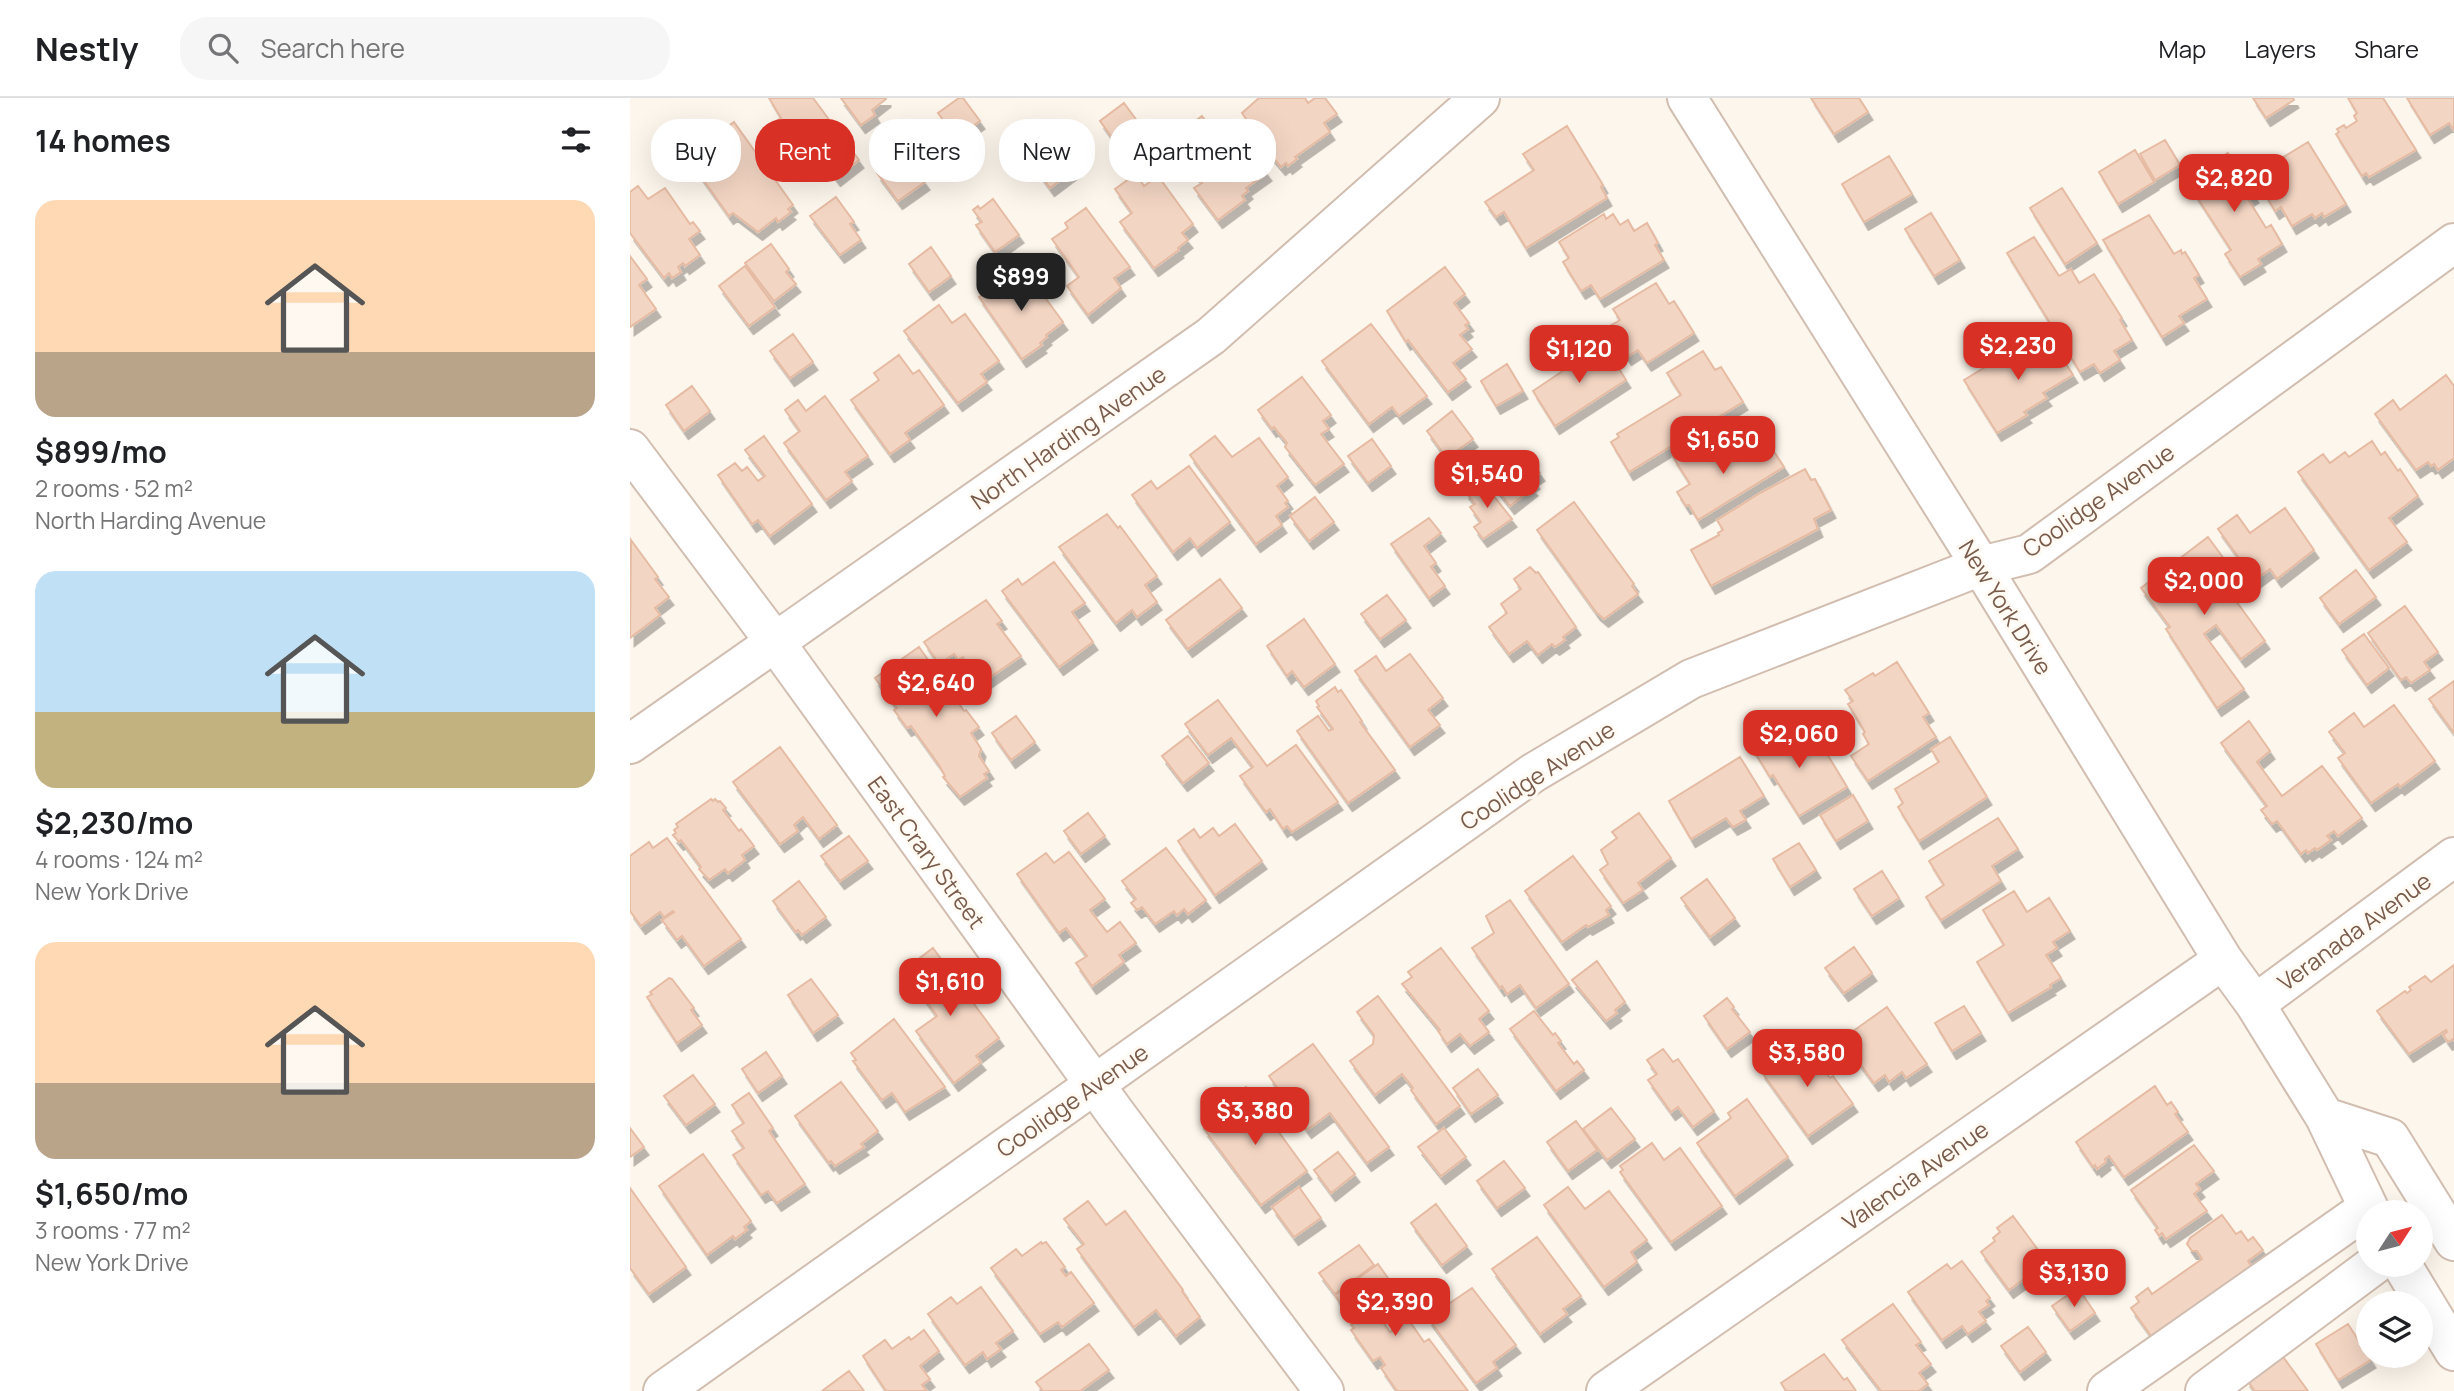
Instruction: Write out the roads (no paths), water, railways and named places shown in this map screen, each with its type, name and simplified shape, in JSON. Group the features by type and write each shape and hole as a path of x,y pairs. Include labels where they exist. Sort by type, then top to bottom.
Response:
{"street":[{"name":"North Harding Avenue","path":"630,744 1211,336 1480,98"},
{"name":"New York Drive","path":"1687,98 2223,960 2255,1004 2325,1117 2365,1200"},
{"name":"Coolidge Avenue","path":"663,1391 1533,773 1691,679 1980,566 2029,554 2454,243"},
{"name":"East Crary Street","path":"630,449 775,642 1094,1084 1324,1391"},
{"name":"Veranada Avenue","path":"2255,1004 2454,857"},
{"name":"Valencia Avenue","path":"1606,1391 2223,960"},
{"path":"2325,1117 2390,1138 2454,1241"},
{"path":"2107,1391 2356,1220"},
{"path":"2205,1391 2357,1278"},
{"path":"2410,1278 2454,1351"}]}
